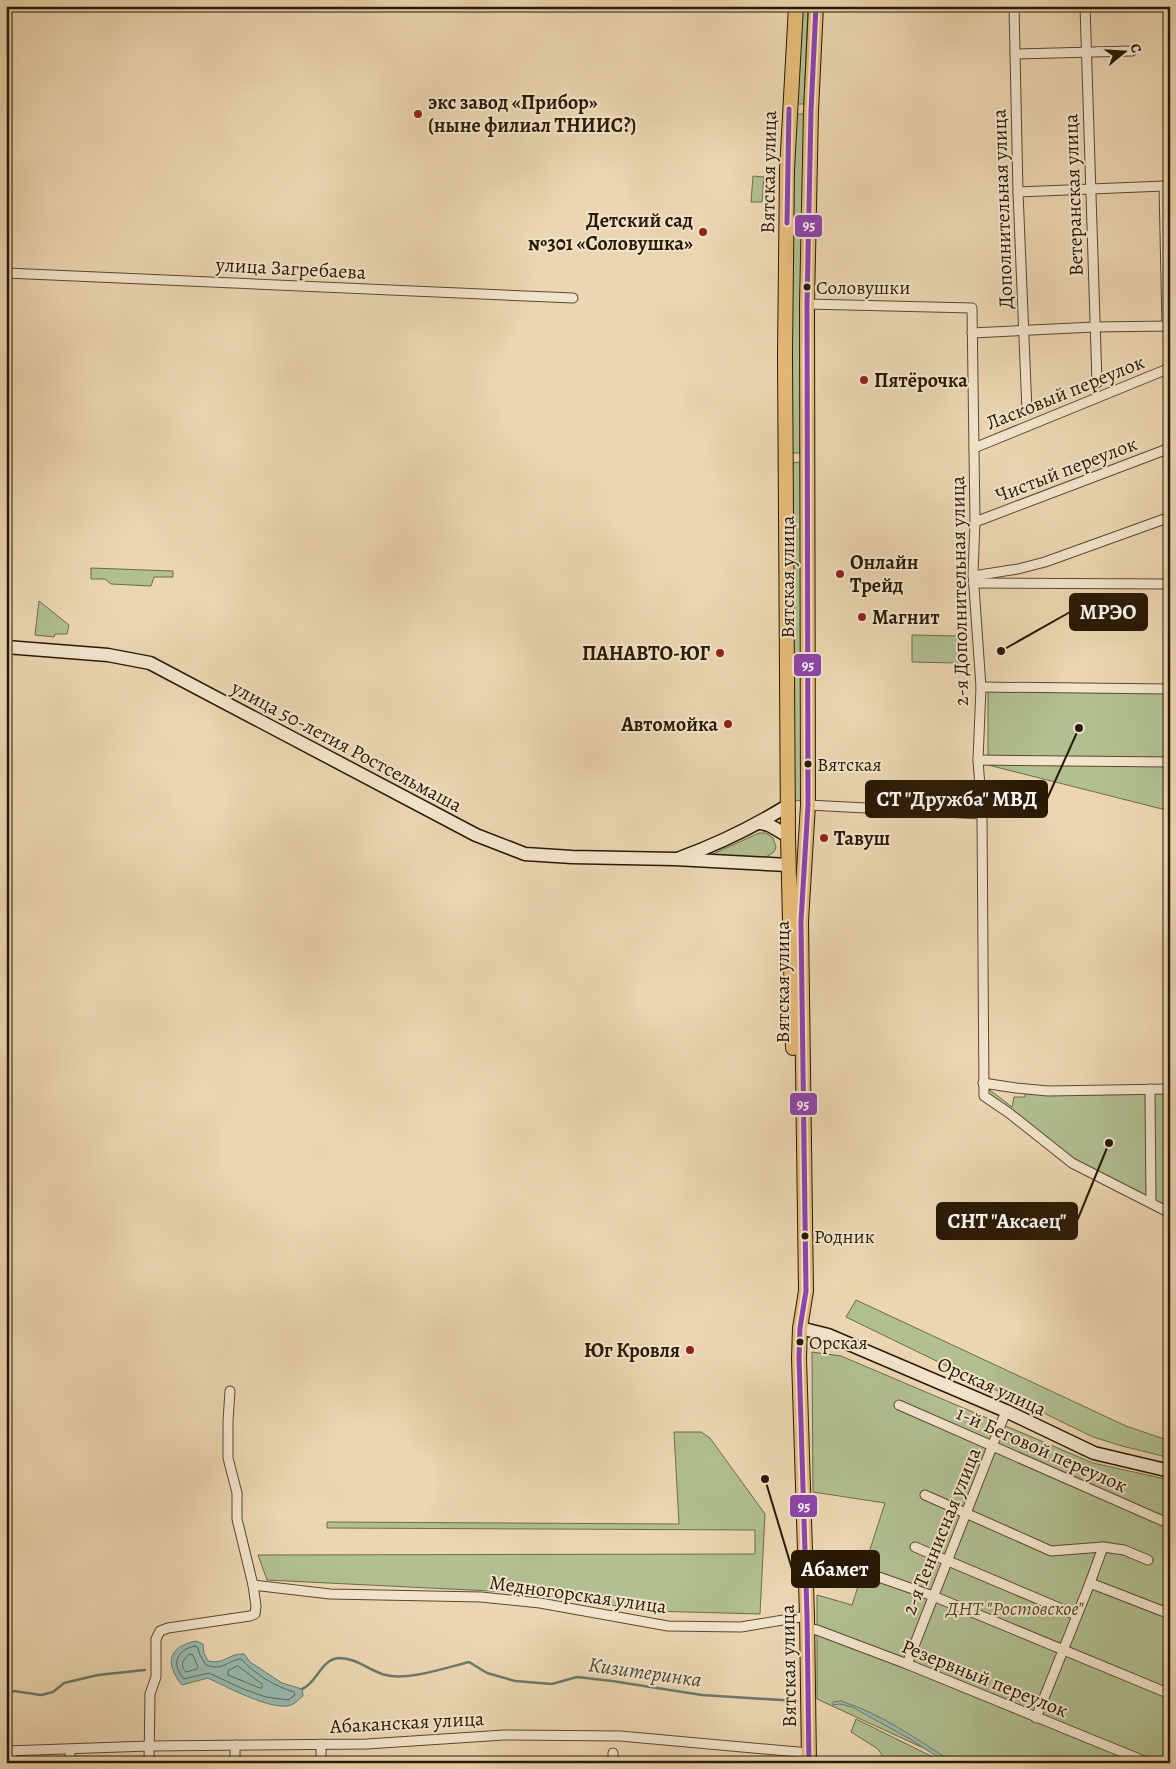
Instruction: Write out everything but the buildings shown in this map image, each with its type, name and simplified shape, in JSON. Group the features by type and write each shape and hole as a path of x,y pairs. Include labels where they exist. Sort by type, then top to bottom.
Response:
{"main road":[{"name":"Вятская улица","path":"796,6 789,110 785,355 787,806 797,1299 800,1328"},
{"name":"Вятская улица","path":"809,1758 799,1358 800,1328 806,1291 801,921 808,806 807,304 811,111 816,6"},
{"path":"789,110 799,107 811,111"},
{"path":"786,456 795,461 806,455"},
{"name":"улица 50-летия Ростсельмаша","path":"6,647 108,655 150,663 476,835 524,854 788,865"},
{"path":"675,860 760,823 787,806 808,806"},
{"path":"760,823 769,825 806,848"},
{"path":"788,865 805,866"},
{"name":"Орская улица","path":"800,1328 828,1336 1006,1411 1094,1453 1170,1470"}],"street":[{"name":"Дополнительная улица","path":"1014,6 1018,192 1027,411"},
{"name":"Ветеранская улица","path":"1085,6 1097,384"},
{"path":"1015,54 1132,51"},
{"path":"972,333 1094,327 1169,326 1164,186 1018,192"},
{"name":"улица Загребаева","path":"6,273 573,298"},
{"name":"2-я Дополнительная улица","path":"807,304 972,308 975,522 973,580 981,688 978,760 982,814 984,1096 1009,1113 1072,1164 1151,1202"},
{"name":"Ласковый переулок","path":"974,448 1170,368"},
{"name":"Чистый переулок","path":"975,522 1170,448"},
{"path":"973,580 1045,562 1170,517"},
{"path":"973,580 1170,584"},
{"path":"981,688 1170,689"},
{"path":"978,760 1170,762"},
{"path":"808,806 982,814"},
{"path":"983,1083 1048,1091 1170,1089"},
{"path":"1150,1089 1151,1202 1170,1212"},
{"path":"149,1763 150,1694 156,1677 157,1635 160,1631 168,1628 255,1614 256,1606 253,1585 237,1519 236,1493 228,1458 230,1391"},
{"name":"1-й Беговой переулок","path":"899,1405 1170,1524"},
{"name":"2-я Теннисная улица","path":"907,1664 1006,1411"},
{"path":"925,1495 1051,1551 1103,1547 1124,1550 1148,1560"},
{"path":"915,1547 1076,1615"},
{"path":"1036,1718 1103,1547"},
{"path":"870,1574 933,1596 1062,1651 1170,1694"},
{"path":"1090,1583 1170,1614"},
{"name":"Медногорская улица","path":"253,1585 330,1594 481,1597 540,1602 668,1626 742,1627 807,1622"},
{"name":"Резервный переулок","path":"807,1622 817,1630 907,1664 1148,1763"},
{"name":"Абаканская улица","path":"9,1751 149,1746 367,1744 504,1735 613,1736 809,1758"},
{"path":"321,1744 321,1763"},
{"path":"235,1763 236,1745"},
{"path":"70,1749 70,1763"},
{"path":"9,1751 12,1763"},
{"path":"613,1753 613,1763"}],"green space":[{"path":"800,6 808,6 804,104 793,104"},
{"path":"793,114 804,114 800,453 791,453"},
{"path":"753,176 764,177 762,202 751,202"},
{"path":"800,462 804,794 803,800 794,801 791,463"},
{"path":"91,568 173,571 173,577 154,577 151,586 111,584 105,579 91,579"},
{"path":"39,601 69,625 67,634 55,634 54,637 35,635"},
{"path":"912,635 960,636 959,663 912,662"},
{"path":"988,690 1170,691 1170,811 988,765"},
{"path":"759,833 766,833 773,838 776,847 774,852 766,857 712,857 711,855"},
{"path":"986,1087 1012,1107 1014,1097 1025,1097 1025,1091 1170,1092 1170,1213 1096,1178 985,1095"},
{"path":"856,1300 1126,1426 1170,1441 1170,1458 1093,1437 846,1317"},
{"name":"ДНТ \"Ростовское\"","path":"812,1352 841,1356 1093,1463 1170,1480 1170,1763 956,1763 817,1699 817,1595 852,1605 885,1503 813,1492"},
{"path":"674,1432 701,1432 710,1438 765,1514 760,1614 650,1611 531,1593 267,1580 258,1555 755,1554 755,1530 327,1528 327,1522 679,1524"},
{"path":"856,1719 945,1763 887,1763 878,1749 851,1732"}],"water":[{"path":"196,1641 203,1644 204,1653 208,1661 214,1662 234,1655 244,1654 250,1662 282,1683 302,1689 303,1696 293,1704 283,1706 261,1702 208,1678 182,1685 173,1670 172,1657 179,1647"},
{"path":"841,1701 885,1720 954,1763 947,1763 910,1739 852,1707 840,1704 833,1705 833,1702"}],"waterway":[{"name":"Кизитеринка","path":"302,1689 312,1682 328,1662 333,1659 345,1658 391,1676 425,1673 469,1662 487,1673 515,1681 552,1684 577,1677 702,1695 797,1701"},
{"name":"Кизитеринка","path":"6,1692 14,1691 41,1695 53,1692 64,1683 98,1675 145,1670"}],"transit line":[{"name":"95","path":"809,1763 807,1616 799,1358 800,1328 806,1291 801,921 808,805 807,304 811,111 816,6"},
{"name":"95","path":"787,223 789,109"}],"place":[{"name":"экс завод «Прибор» (ныне филиал ТНИИС?)","path":"418,114"},
{"name":"Детский сад №301 «Соловушка»","path":"703,232"},
{"name":"Соловушки","path":"807,287"},
{"name":"Пятёрочка","path":"864,380"},
{"name":"Онлайн Трейд","path":"840,574"},
{"name":"Магнит","path":"862,617"},
{"name":"МРЭО","path":"1001,651"},
{"name":"ПАНАВТО-ЮГ","path":"720,653"},
{"name":"Автомойка","path":"728,724"},
{"name":"СТ \"Дружба\" МВД","path":"1079,728"},
{"name":"Вятская","path":"808,764"},
{"name":"Тавуш","path":"824,838"},
{"name":"СНТ \"Аксаец\"","path":"1109,1143"},
{"name":"Родник","path":"805,1236"},
{"name":"Орская","path":"800,1342"},
{"name":"Юг Кровля","path":"690,1350"},
{"name":"Абамет","path":"765,1479"}]}
